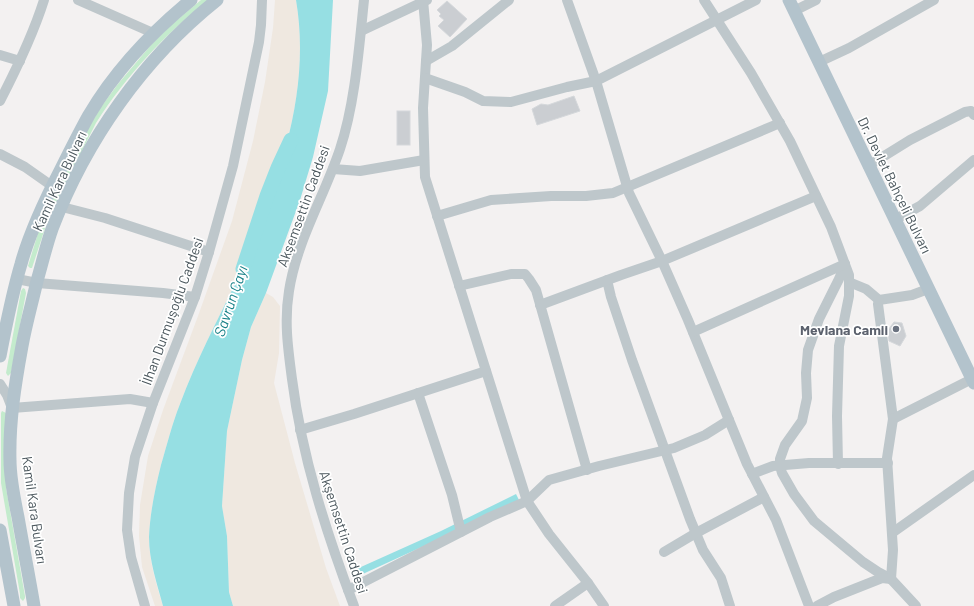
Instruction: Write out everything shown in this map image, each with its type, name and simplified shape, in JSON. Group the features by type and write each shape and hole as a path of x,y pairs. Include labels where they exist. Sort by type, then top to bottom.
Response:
{"main road":[{"name":"Kamil Kara Bulvarı","path":"0,356 16,279 37,217 81,129 98,102 120,72 153,33 192,0"},
{"name":"Kamil Kara Bulvarı","path":"34,606 11,474 10,444 12,408 25,326 51,231 93,143 106,122 139,77 162,50 179,32 217,0"},
{"name":"Dr. Devlet Bahçeli Bulvarı","path":"791,5 973,381"},
{"path":"0,530 14,606"}],"street":[{"path":"0,101 38,20 44,0"},
{"path":"78,0 153,33"},
{"name":"İlhan Durmuşoğlu Caddesi","path":"145,606 131,557 127,530 129,493 135,457 153,403 194,297 232,173 259,42 262,0"},
{"name":"Akşemsettin Caddesi","path":"354,606 315,493 300,430 287,341 287,313 293,272 300,248 341,147 348,116 361,31 364,0"},
{"path":"361,31 424,0 427,45 423,108 425,177 458,286 527,501 549,534 588,583 604,606"},
{"path":"426,61 452,46 509,0"},
{"path":"566,0 596,81 627,186 693,332 752,474 776,520 808,606"},
{"path":"704,0 752,73 790,141 831,226 849,275 849,296 839,346 837,416 838,464"},
{"path":"425,78 465,92 483,101 511,102 596,81 756,0"},
{"path":"791,5 816,0"},
{"path":"819,62 849,48 934,0"},
{"path":"0,55 20,61"},
{"path":"868,166 910,140 966,112 970,111 974,115"},
{"path":"437,216 491,200 551,196 586,196 613,193 780,123"},
{"path":"0,154 25,167 52,186"},
{"path":"333,169 360,171 424,160"},
{"path":"894,220 920,206 974,160"},
{"path":"540,305 662,261 816,196"},
{"path":"62,207 105,218 209,252"},
{"path":"693,332 845,264"},
{"path":"845,264 819,319 808,350 806,373 807,398 802,421 785,445 780,459 780,466 782,473 794,494 814,521 863,562 892,579 916,606"},
{"path":"458,286 511,274 525,274 529,279 536,290 586,470"},
{"path":"16,279 37,283 163,293 194,297"},
{"path":"607,280 611,298 632,360 696,533 703,550 721,578 730,606"},
{"path":"849,282 866,289 879,300"},
{"path":"879,300 912,294 928,289"},
{"path":"879,300 878,304 892,419 888,463 893,550 892,579"},
{"path":"300,430 486,371"},
{"path":"4,395 10,392 16,381"},
{"path":"892,419 973,381"},
{"path":"0,384 4,395 12,408 130,399 153,403"},
{"path":"418,393 452,495 461,532"},
{"path":"348,590 461,532 527,501 549,480 665,450 705,435 729,420"},
{"path":"752,474 774,466 810,463 888,463"},
{"path":"892,533 974,475"},
{"path":"664,552 696,533 764,498"},
{"path":"817,606 834,597 882,578 892,579"},
{"path":"555,606 588,583"}],"green space":[{"path":"201,0 208,0 162,41 133,72 96,123 49,216 32,268 30,268 28,266 42,220 89,127 101,107 118,84 151,45 170,26"},
{"path":"23,288 25,289 26,293 11,373 8,376 6,373 21,291"},
{"path":"2,411 6,413 6,488 25,596 23,601 20,598 1,483"}],"sand":[{"path":"275,0 296,0 300,61 292,122 276,181 265,210 237,280 207,341 174,419 161,465 150,519 149,546 155,580 163,606 155,606 142,567 139,536 140,505 148,456 163,410 232,221 253,141 265,82 273,28"},
{"path":"266,293 273,297 280,306 279,353 274,383 295,463 326,568 340,606 233,606 229,592 227,536 222,506 227,431 242,360 251,327"}],"water":[{"path":"296,0 333,0 328,91 313,157 300,200 266,293 251,327 242,360 227,431 222,506 227,536 229,592 233,606 163,606 149,546 150,519 153,501 174,419 186,388 239,275 276,181 285,151 297,92 300,61"},
{"path":"516,494 520,502 354,578 352,571 441,531"}],"building":[{"path":"447,1 467,19 450,37 438,26 444,20 439,16 441,14 437,10"},
{"path":"574,96 580,111 537,125 532,109 541,104 548,105"},
{"path":"397,111 410,111 410,145 397,145"},
{"name":"Mevlana Camii","path":"894,322 902,323 906,336 900,346 889,341 888,330"}],"waterway":[{"name":"Savrun Çayı","path":"243,269 267,196 291,140"}],"place":[{"name":"Mevlana Camii","path":"896,329"}]}
